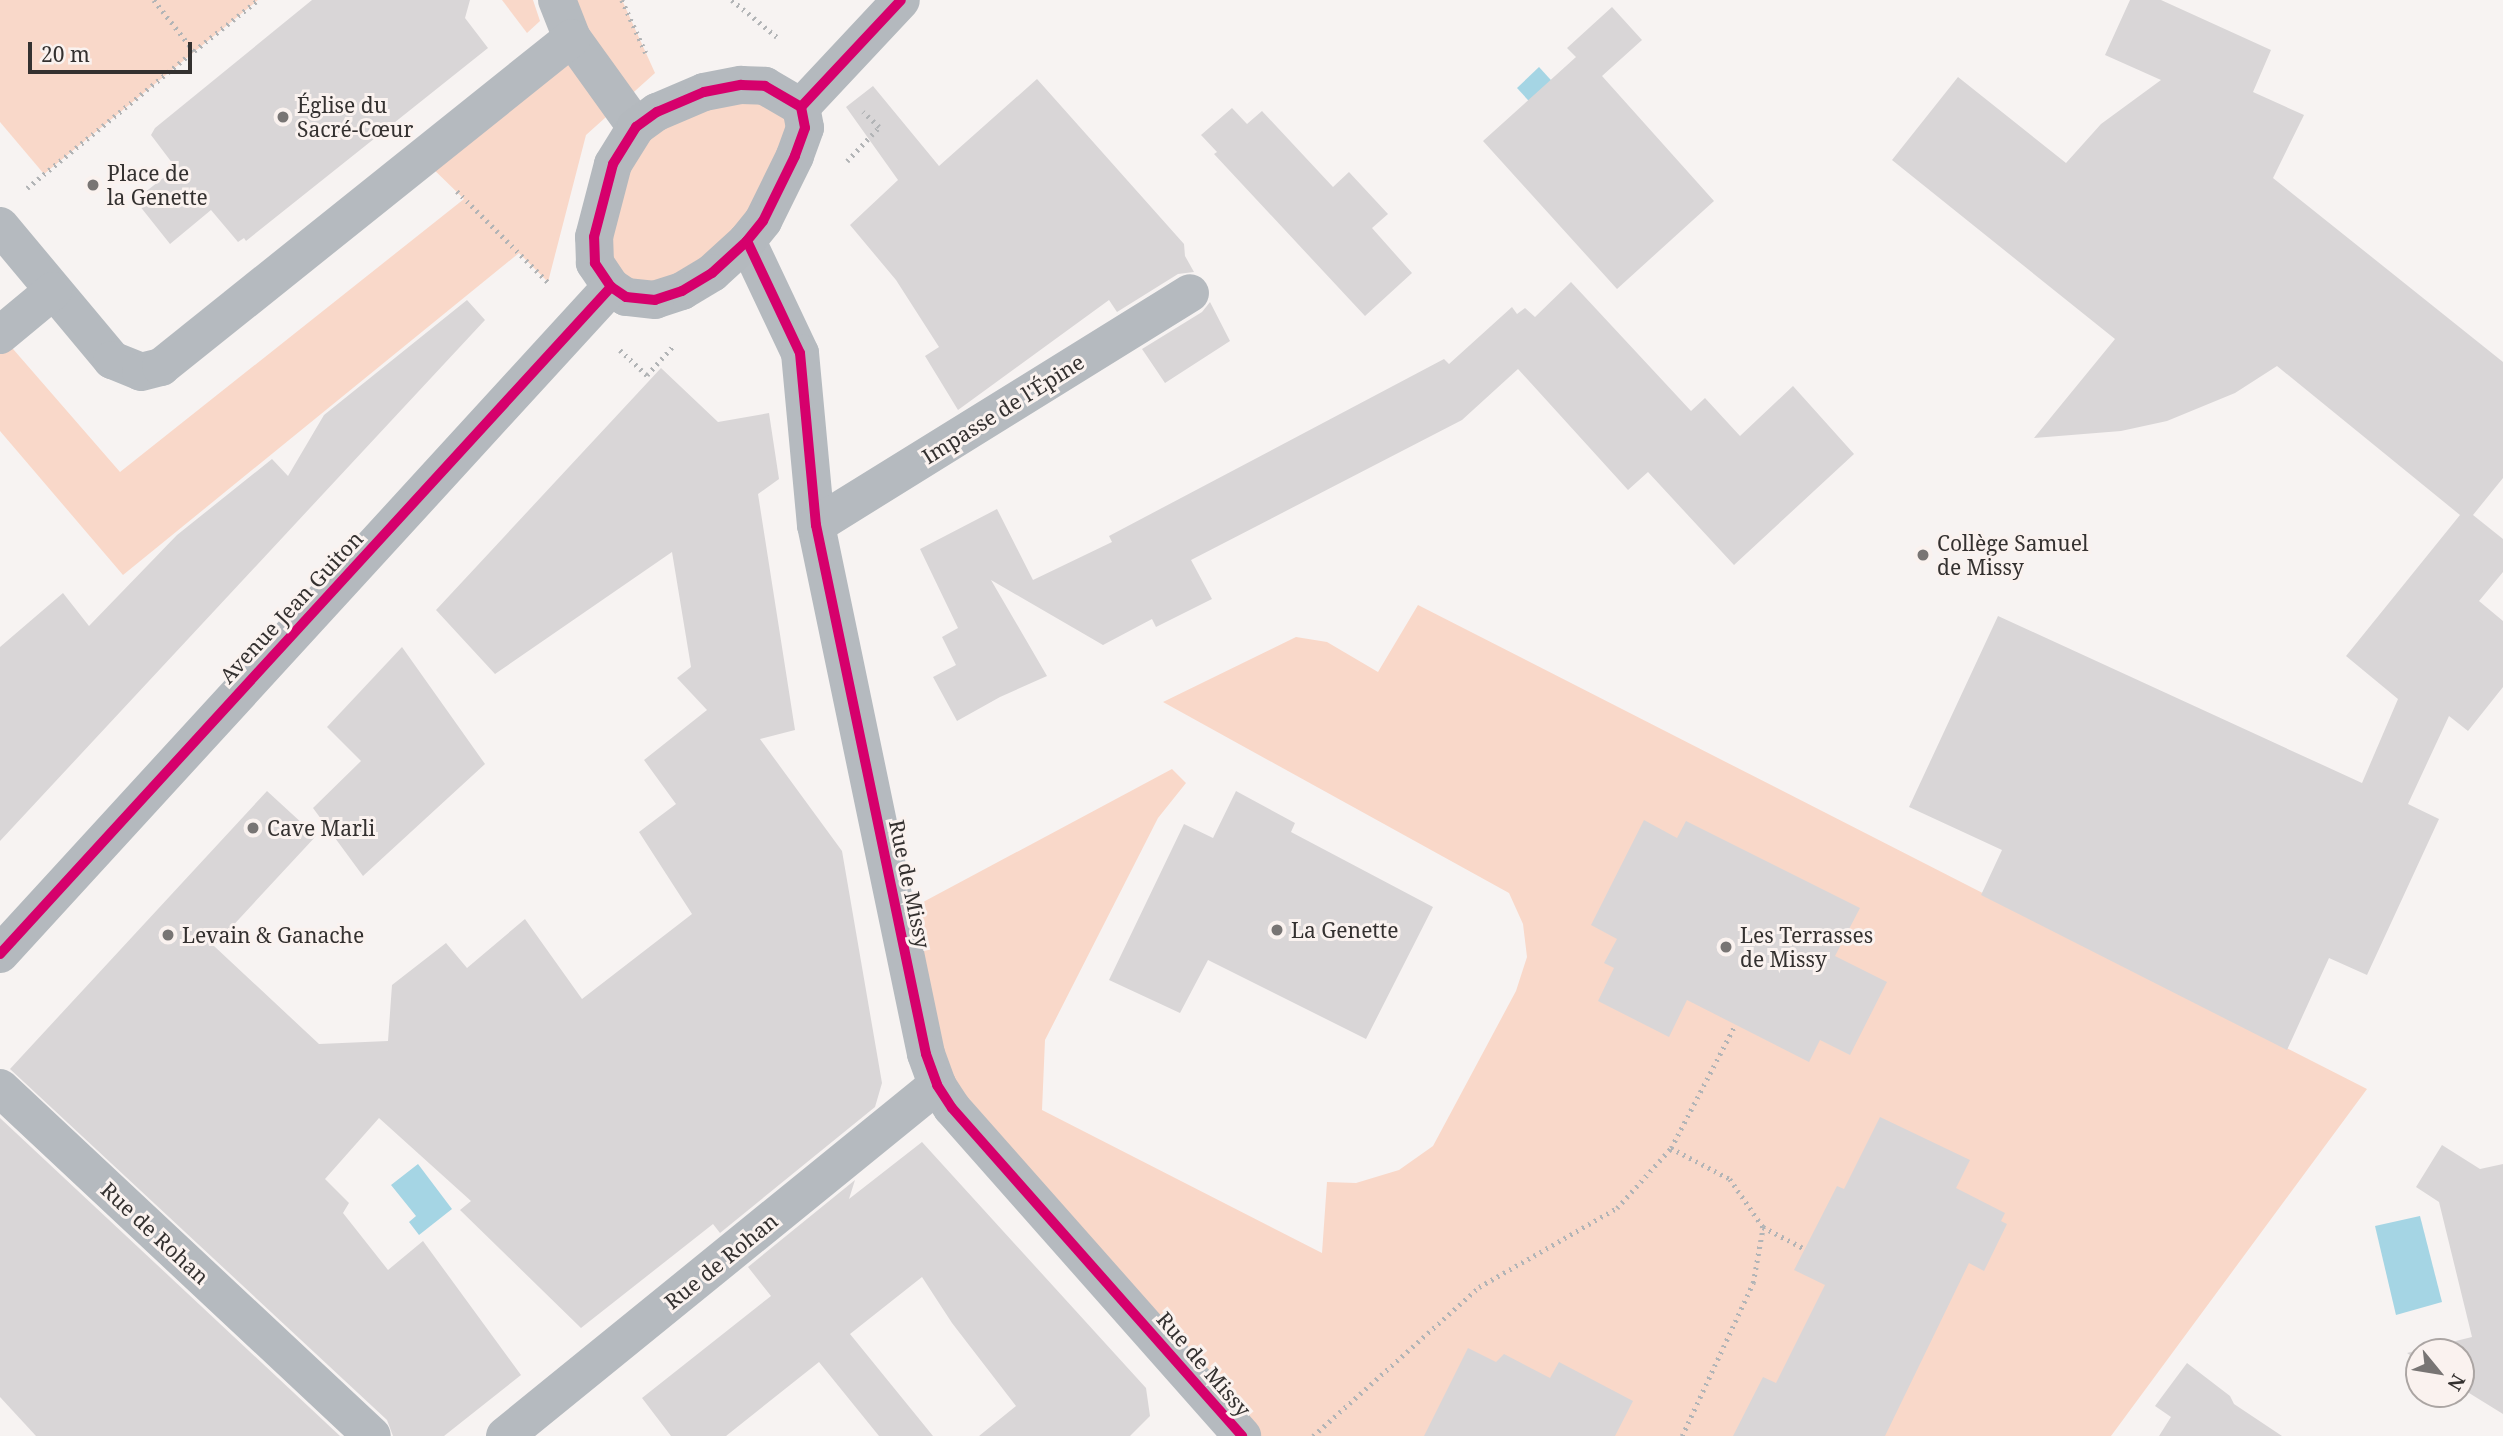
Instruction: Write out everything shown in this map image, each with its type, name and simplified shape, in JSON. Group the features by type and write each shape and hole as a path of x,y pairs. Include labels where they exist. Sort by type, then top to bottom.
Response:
{"main road":[{"path":"801,107 901,0"},
{"path":"741,85 765,86 801,107 805,128 795,156 763,221 747,242 712,273 673,294 655,300 626,297 611,287 595,262 594,237 628,116 705,92 741,85"},
{"name":"Avenue Jean Guiton","path":"0,954 611,287"}],"street":[{"path":"557,0 572,38 628,116"},
{"path":"9,211 52,291 112,360 141,372 161,366 572,38"},
{"name":"Rue de Missy","path":"747,242 800,353 816,525 926,1054 937,1085 952,1108 1222,1429"},
{"path":"0,335 52,291"},
{"name":"Impasse de l'Épine","path":"816,525 1190,293"},
{"name":"Rue de Rohan","path":"505,1436 937,1085"},
{"name":"Rue de Rohan","path":"0,1088 372,1436"}],"path":[{"path":"154,0 194,51"},
{"path":"9,211 194,51 258,0"},
{"path":"622,0 655,73 628,116"},
{"path":"764,40 776,36"},
{"path":"828,79 878,127 843,165"},
{"path":"423,159 548,282 647,374 682,336"},
{"path":"548,282 552,268"},
{"path":"1313,1436 1479,1287 1617,1208 1671,1148 1735,1025"},
{"path":"1671,1148 1731,1179 1763,1227 1805,1249"},
{"path":"1682,1436 1753,1283 1763,1227"}],"shaded area":[{"path":"0,0 258,0 44,174 0,122"},
{"path":"502,0 533,0 540,21 527,33"},
{"path":"557,0 622,0 655,73 586,135 548,282 519,253 123,575 0,431 0,334 120,472 464,199 423,159 554,52"},
{"path":"704,92 801,107 747,241 626,297 594,237 613,164"},
{"path":"1418,605 2367,1089 2111,1436 1242,1436 952,1108 897,916 1172,769 1186,783 1158,818 1045,1040 1042,1110 1322,1253 1327,1182 1356,1183 1399,1170 1433,1146 1516,991 1527,957 1523,924 1509,893 1163,702 1296,637 1327,642 1378,672"}],"water":[{"path":"1539,67 1591,124 1569,145 1517,88"},
{"path":"418,1164 452,1209 419,1235 409,1222 416,1216 391,1185"},
{"path":"2420,1216 2442,1302 2396,1315 2375,1226"}],"building":[{"name":"Église du Sacré-Cœur","path":"312,0 470,0 465,18 488,48 246,241 244,238 238,242 211,210 170,244 135,200 176,168 151,135 155,128"},
{"path":"2130,0 2161,0 2271,50 2253,92 2304,115 2273,178 2503,362 2503,478 2473,515 2503,539 2503,572 2479,601 2503,621 2503,687 2468,731 2449,716 2408,804 2439,819 2367,975 2329,958 2287,1050 1981,895 2002,850 1909,807 1998,616 2362,783 2398,699 2346,656 2460,515 2277,366 2235,393 2167,421 2121,431 2034,438 2115,339 1892,160 1958,77 2066,163 2101,124 2161,80 2105,55"},
{"path":"1612,7 1642,40 1602,76 1714,201 1617,289 1483,141 1576,57 1567,48"},
{"path":"1037,79 1184,244 1185,256 1194,272 1178,274 1117,312 1109,300 958,410 925,356 939,347 896,280 850,225 898,180 846,107 873,86 939,166"},
{"path":"1232,108 1247,124 1262,111 1333,187 1349,172 1388,214 1372,228 1412,273 1365,316 1214,154 1217,152 1201,135"},
{"path":"1571,282 1691,411 1705,398 1740,436 1793,386 1854,454 1734,565 1648,472 1628,490 1518,369 1462,420 1191,560 1212,599 1156,627 1152,619 1103,645 991,580 1047,676 1000,697 957,721 933,677 956,665 942,637 958,628 920,549 997,509 1033,580 1112,542 1109,536 1444,359 1449,364 1512,307 1517,314 1525,308 1535,317"},
{"path":"467,300 485,320 0,841 0,647 63,593 89,626 177,535 272,459 288,476 324,415"},
{"path":"1210,302 1230,341 1165,383 1142,349 1202,312"},
{"path":"661,368 718,422 769,413 779,479 758,494 795,730 760,739 842,851 882,1083 875,1107 720,1233 713,1224 581,1328 460,1210 471,1201 379,1118 325,1179 349,1203 343,1213 388,1270 423,1241 521,1375 444,1436 393,1436 387,1420 10,1069 267,791 316,836 214,946 319,1044 388,1041 392,985 446,943 467,968 525,919 582,999 692,914 639,832 676,804 644,760 707,710 677,678 691,667 672,552 495,674 436,610"},
{"path":"402,647 485,764 363,876 313,808 361,761 327,727"},
{"name":"La Genette","path":"1236,791 1295,823 1291,832 1433,907 1366,1039 1208,960 1180,1013 1109,980 1184,824 1213,838"},
{"name":"Les Terrasses de Missy","path":"1644,820 1677,838 1686,821 1860,908 1835,956 1887,982 1850,1055 1820,1040 1809,1062 1687,1000 1669,1037 1598,1001 1614,968 1604,963 1617,939 1591,925"},
{"path":"1880,1117 1970,1160 1956,1188 2005,1213 2001,1221 2007,1224 1984,1271 1969,1263 1885,1436 1733,1436 1763,1377 1776,1383 1825,1285 1794,1270 1837,1186 1844,1189"},
{"path":"0,1118 340,1436 36,1436 0,1397"},
{"path":"922,1142 1146,1388 1150,1416 1130,1436 979,1436 1016,1406 952,1323 922,1277 850,1334 933,1436 879,1436 819,1362 726,1436 671,1436 642,1398 771,1296 748,1267 855,1180 849,1199"},
{"path":"2442,1145 2480,1169 2503,1164 2503,1414 2475,1397 2475,1338 2468,1338 2472,1337 2439,1202 2416,1187"},
{"path":"1468,1348 1496,1362 1504,1354 1550,1378 1559,1362 1633,1401 1615,1436 1424,1436"},
{"path":"2187,1363 2230,1396 2234,1404 2282,1436 2159,1436 2171,1417 2155,1406"}],"cycle path":[{"path":"801,107 901,0"},
{"path":"741,85 765,86 801,107 805,128 795,156 763,221 747,241 712,273 682,291 655,300 626,297 611,287 595,263 594,237 613,164 636,127 657,112 704,92 741,85"},
{"path":"747,241 800,353 816,525 926,1054 937,1085 952,1108 1242,1436"},
{"path":"0,954 611,287"}],"place":[{"name":"Église du Sacré-Cœur","path":"283,117"},
{"name":"Place de la Genette","path":"93,185"},
{"name":"Collège Samuel de Missy","path":"1923,555"},
{"name":"Cave Marli","path":"253,828"},
{"name":"La Genette","path":"1277,930"},
{"name":"Levain & Ganache","path":"168,935"},
{"name":"Les Terrasses de Missy","path":"1726,947"}]}
